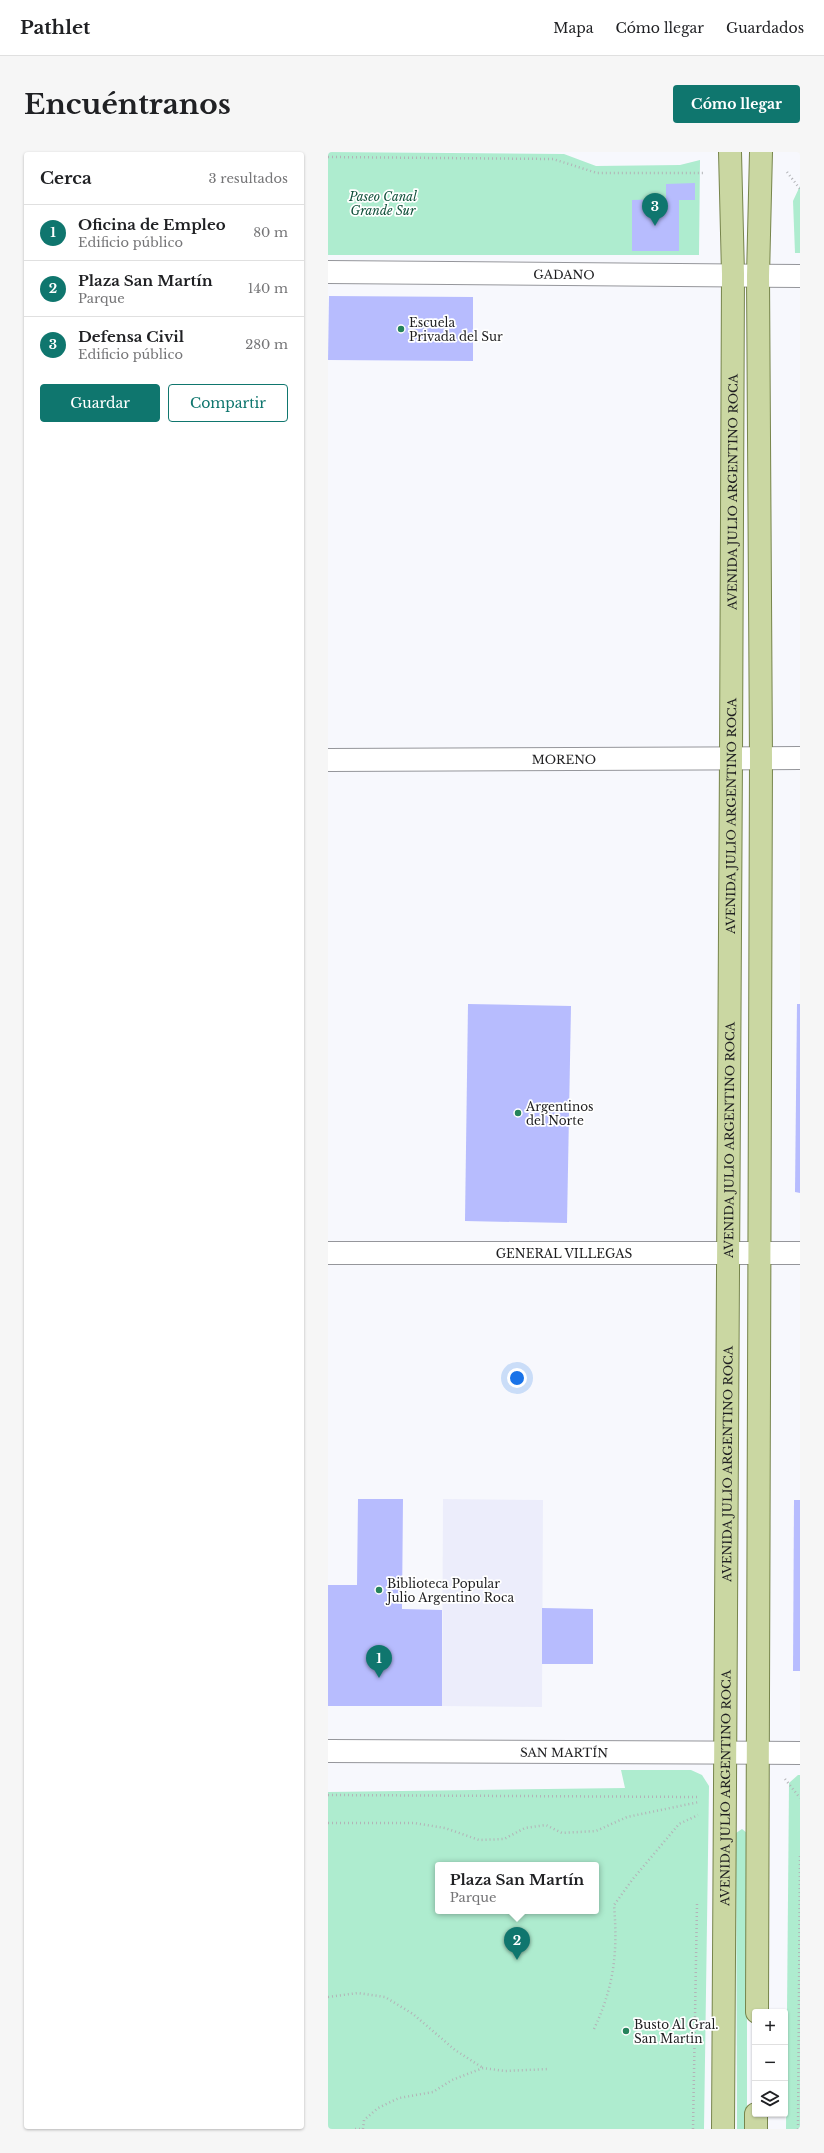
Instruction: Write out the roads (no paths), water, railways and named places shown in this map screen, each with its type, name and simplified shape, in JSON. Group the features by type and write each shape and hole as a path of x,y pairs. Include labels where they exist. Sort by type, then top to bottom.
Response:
{"main road":[{"name":"AVENIDA JULIO ARGENTINO ROCA","path":"723,2129 733,274 730,152"},
{"path":"757,2009 761,758 758,276 761,152"},
{"path":"756,2117 756,2129"}],"street":[{"name":"GADANO","path":"328,272 733,274 758,276 800,276"},
{"name":"MORENO","path":"328,760 800,758"},
{"name":"GENERAL VILLEGAS","path":"328,1253 800,1253"},
{"name":"SAN MARTÍN","path":"328,1751 800,1753"}],"place":[{"name":"Defensa Civil","path":"655,226"},
{"name":"Escuela Privada del Sur","path":"401,329"},
{"name":"Argentinos del Norte","path":"518,1113"},
{"name":"Biblioteca Popular Julio Argentino Roca","path":"379,1590"},
{"name":"Oficina de Empleo","path":"379,1678"},
{"name":"Plaza San Martín","path":"517,1960"},
{"name":"Busto Al Gral. San Martin","path":"626,2031"}],"park label":[{"name":"Paseo Canal Grande Sur","path":"383,203"}]}
